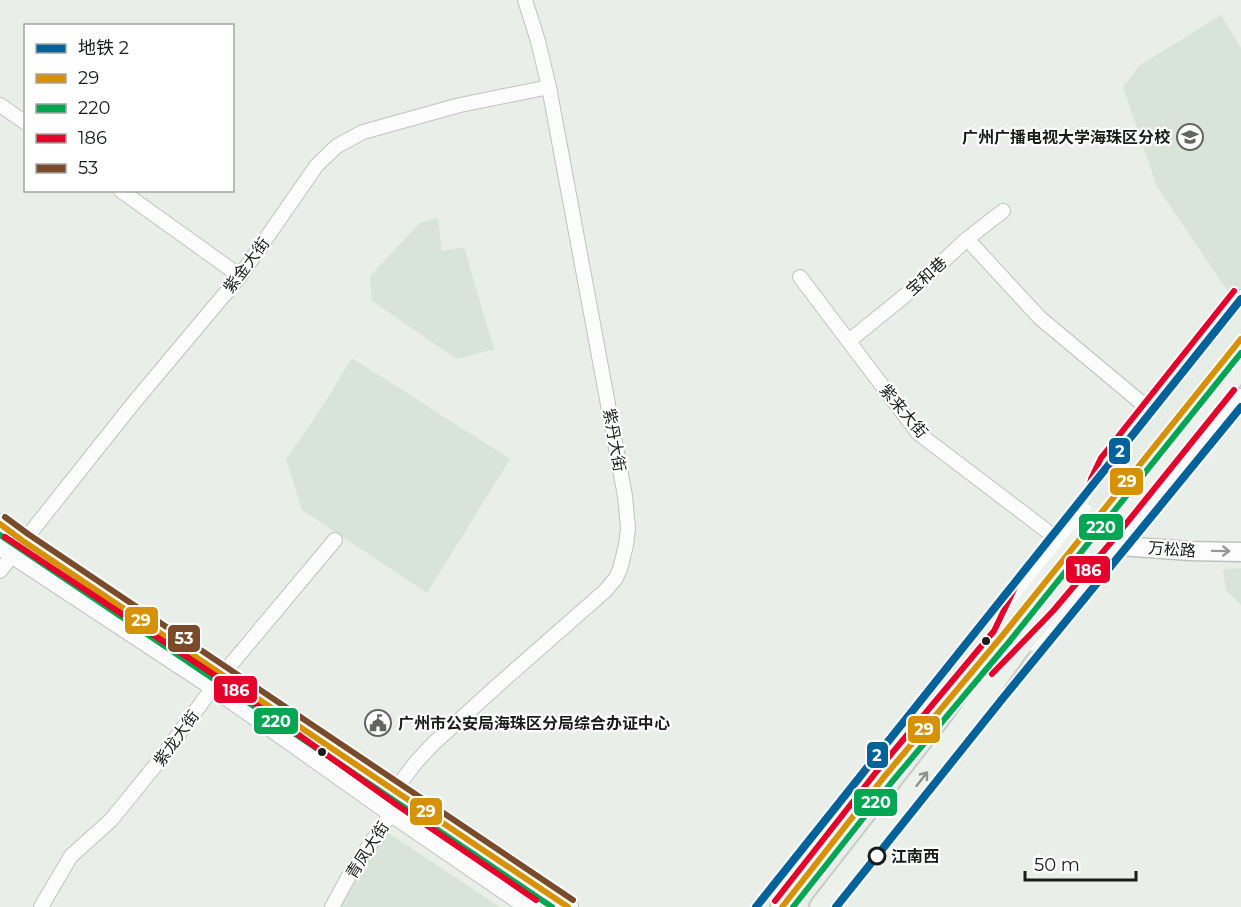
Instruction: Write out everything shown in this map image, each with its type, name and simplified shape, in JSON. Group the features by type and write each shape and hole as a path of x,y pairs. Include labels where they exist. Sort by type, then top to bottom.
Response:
{"highway":[{"path":"1101,502 1198,369 1241,316"}],"main road":[{"path":"782,907 884,777 1002,636 1101,502 1241,339"},
{"path":"820,907 917,785 1015,652 1113,540 1241,366"},
{"path":"0,524 12,547 218,681 394,791 568,907"},
{"path":"218,681 392,813 531,907"}],"street":[{"name":"紫丹大街","path":"394,791 434,743 605,591 616,578 626,545 628,528 626,496 549,87 525,0"},
{"name":"紫金大街","path":"0,571 12,547 240,276 317,165 337,146 363,132 460,105 549,87"},
{"path":"0,105 24,122"},
{"path":"123,192 240,276"},
{"name":"宝和巷","path":"849,341 913,289 967,238 1003,211"},
{"path":"967,238 1040,318 1150,410"},
{"name":"紫来大街","path":"800,277 918,432 1060,542"},
{"path":"1002,636 1024,588 1035,573 1060,542 1101,502 1099,482 1108,464 1241,297"},
{"path":"1113,540 1241,396"},
{"name":"紫龙大街","path":"41,907 71,856 111,820 159,761 218,681 335,540"},
{"name":"万松路","path":"1113,540 1190,551 1241,552"},
{"name":"青凤大街","path":"332,907 350,874 392,813 394,791"}],"shaded area":[{"name":"广州广播电视大学海珠区分校","path":"1221,15 1241,48 1241,289 1233,299 1157,187 1123,87 1139,66"},
{"path":"438,218 442,251 464,247 494,349 457,359 372,301 370,276 420,223"},
{"path":"352,358 510,459 427,593 302,510 286,459"},
{"path":"1241,568 1241,605 1226,590 1223,569"},
{"path":"387,832 500,907 339,907"}],"metro line":[{"name":"2","path":"756,907 1241,299"},
{"name":"2","path":"836,907 1241,407"}],"transit line":[{"name":"186","path":"775,901 877,771 994,631 1017,583 1088,493 1091,479 1101,458 1234,291"},
{"name":"29","path":"782,907 884,777 1002,636 1241,339"},
{"name":"220","path":"793,907 1241,353"},
{"name":"186","path":"992,674 1053,611 1234,390"},
{"name":"53","path":"5,517 573,900"},
{"name":"29","path":"0,524 568,907"},
{"name":"220","path":"0,535 552,907"},
{"name":"186","path":"5,537 219,678 397,805 536,900"}],"place":[{"name":"广州广播电视大学海珠区分校","path":"1190,137"},
{"name":"广州市公安局海珠区分局综合办证中心","path":"378,723"},
{"name":"江南西","path":"877,856"}]}
